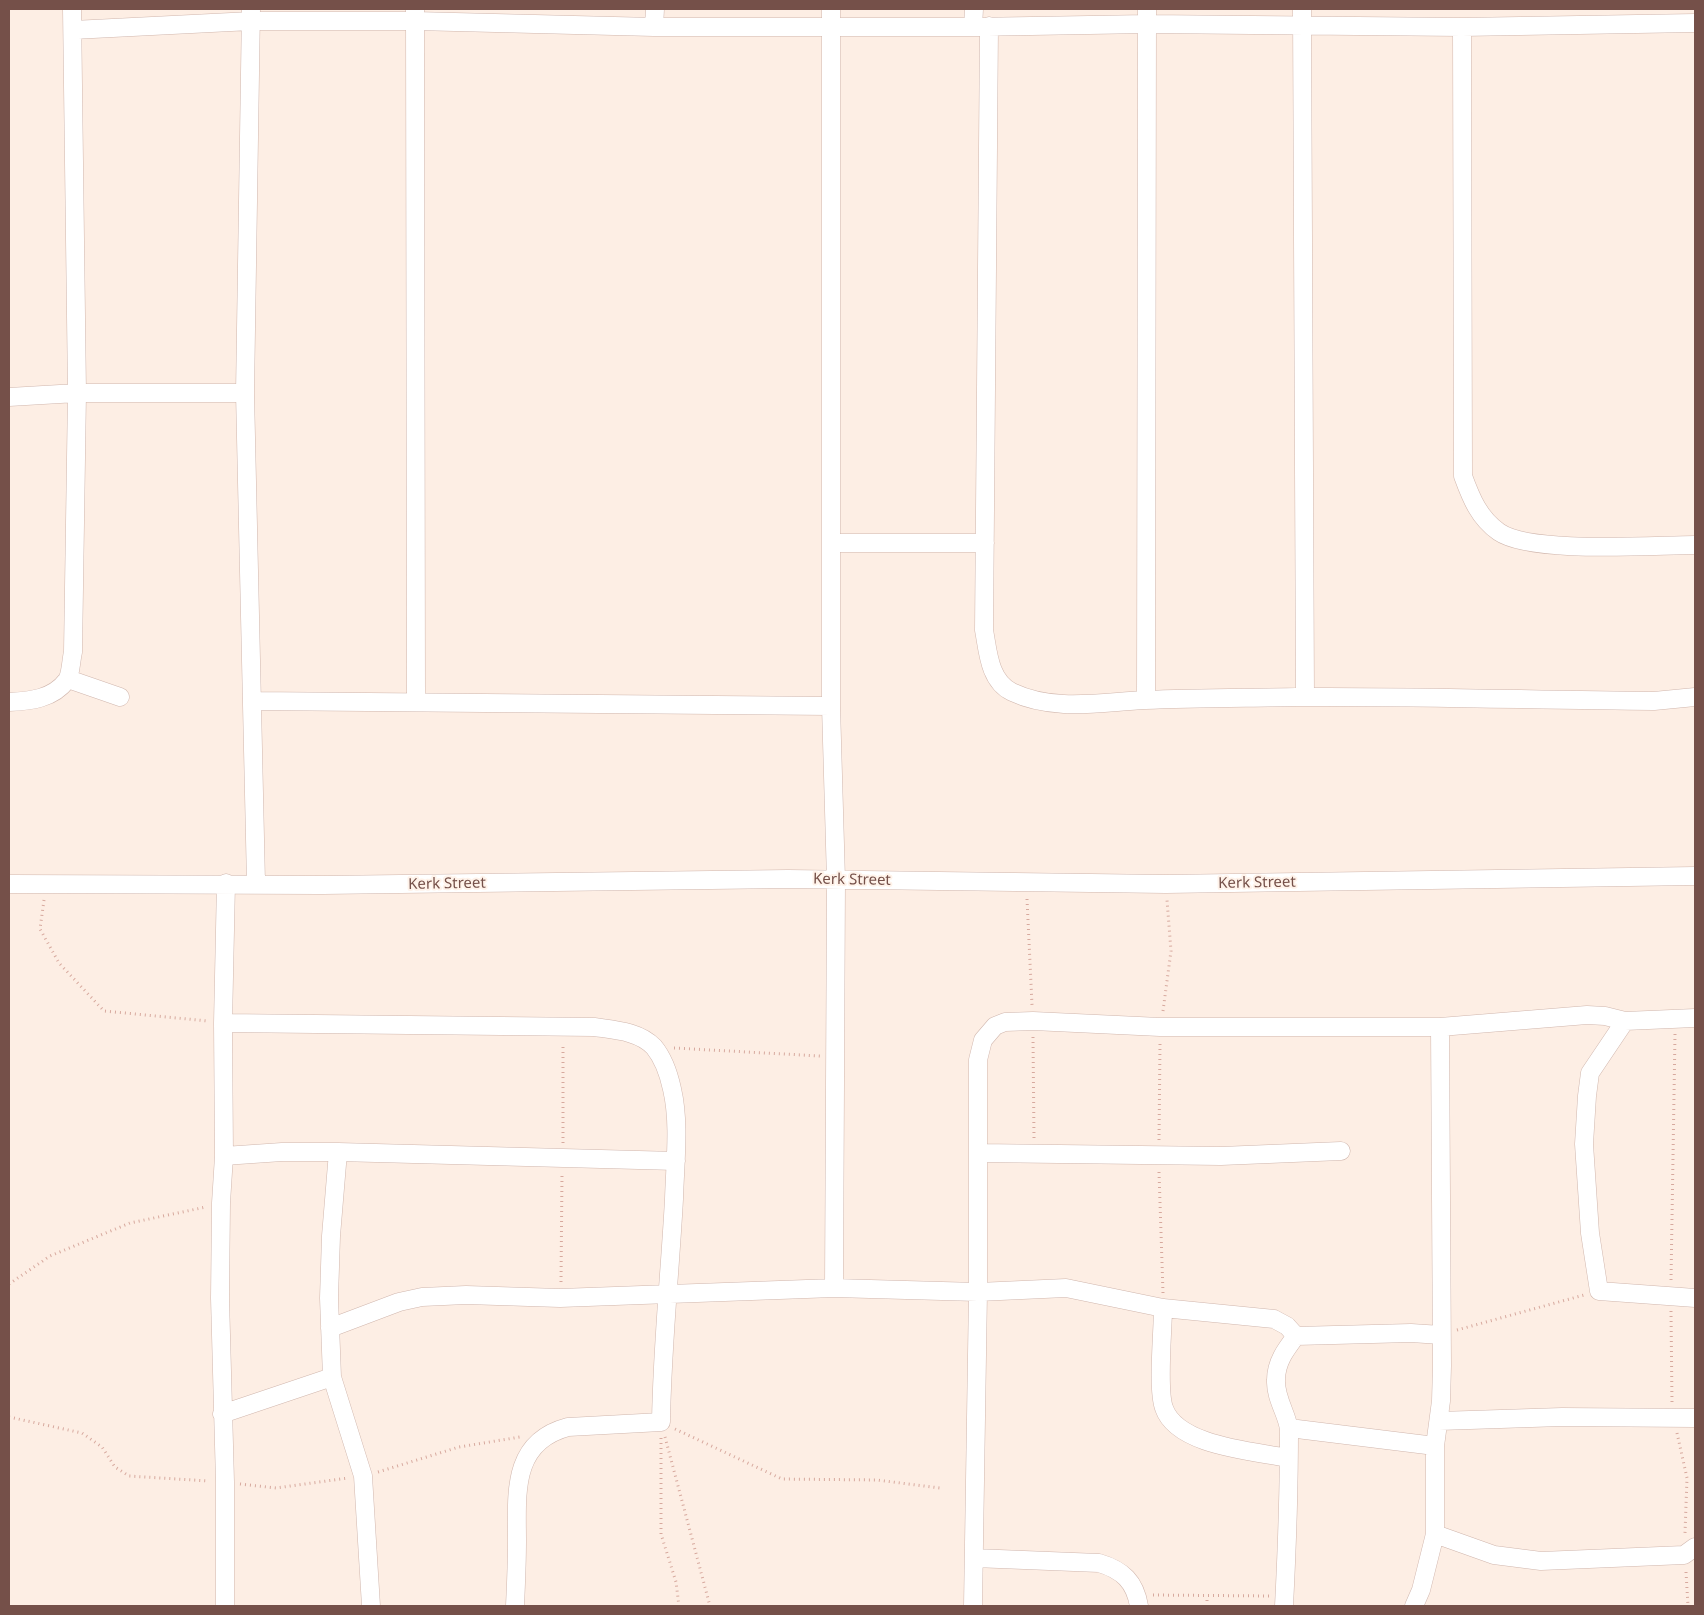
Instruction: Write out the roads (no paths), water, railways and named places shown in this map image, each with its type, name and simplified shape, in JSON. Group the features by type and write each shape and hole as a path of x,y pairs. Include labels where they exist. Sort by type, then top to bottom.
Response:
{"street":[{"path":"9,702 30,701 51,695 68,679 73,652 77,393 72,9"},
{"path":"654,27 655,9"},
{"path":"974,9 981,26 984,630 991,667 998,681 1010,691 1038,702 1072,705 1146,700 1305,697 1654,701 1695,697"},
{"path":"73,30 251,15 415,15 654,27 831,17 981,26 1147,16 1302,17 1462,28 1695,23"},
{"path":"251,15 245,393 256,883"},
{"path":"415,15 416,702"},
{"path":"1146,700 1147,16"},
{"path":"831,17 831,706 836,880 834,1288"},
{"path":"1302,17 1305,697"},
{"path":"1462,28 1463,476 1471,498 1484,520 1501,533 1518,540 1552,546 1695,545"},
{"path":"9,397 77,393 245,393"},
{"path":"832,543 985,543"},
{"path":"68,679 120,697"},
{"path":"252,701 831,706"},
{"name":"Kerk Street","path":"9,884 256,883 333,885 836,880 1166,884 1695,876"},
{"path":"225,1606 221,1203 224,1156 223,1023 226,883"},
{"path":"973,1606 978,1292 978,1060 983,1040 995,1026 1005,1022 1032,1021 1160,1027 1440,1027 1587,1015 1625,1021 1695,1018"},
{"path":"1625,1021 1590,1073 1587,1096 1584,1144 1590,1234 1599,1291 1695,1298"},
{"path":"223,1023 594,1027 639,1036 654,1047 668,1072 672,1089 676,1161 669,1295 662,1369 661,1422 568,1427 555,1431 529,1453 519,1473 516,1499 516,1606"},
{"path":"1414,1606 1421,1590 1436,1534 1435,1446 1439,1421 1442,1375 1440,1027"},
{"path":"978,1153 1221,1156 1341,1151"},
{"path":"224,1156 282,1152 338,1152 676,1161"},
{"path":"338,1152 331,1236 330,1328 332,1377 363,1476 372,1606"},
{"path":"330,1328 398,1302 422,1297 466,1295 560,1298 834,1288 978,1292 1066,1288 1164,1308 1274,1319 1288,1326 1296,1336"},
{"path":"1164,1308 1161,1398 1167,1416 1175,1426 1196,1438 1287,1458"},
{"path":"1285,1601 1289,1428 1277,1397 1276,1380 1277,1366 1283,1352 1296,1336 1411,1333 1441,1335"},
{"path":"222,1414 332,1377"},
{"path":"1439,1421 1571,1417 1695,1418"},
{"path":"1289,1428 1435,1446"},
{"path":"1436,1534 1494,1555 1541,1561 1690,1551"},
{"path":"974,1558 1099,1563 1115,1568 1126,1576 1138,1601"}]}
